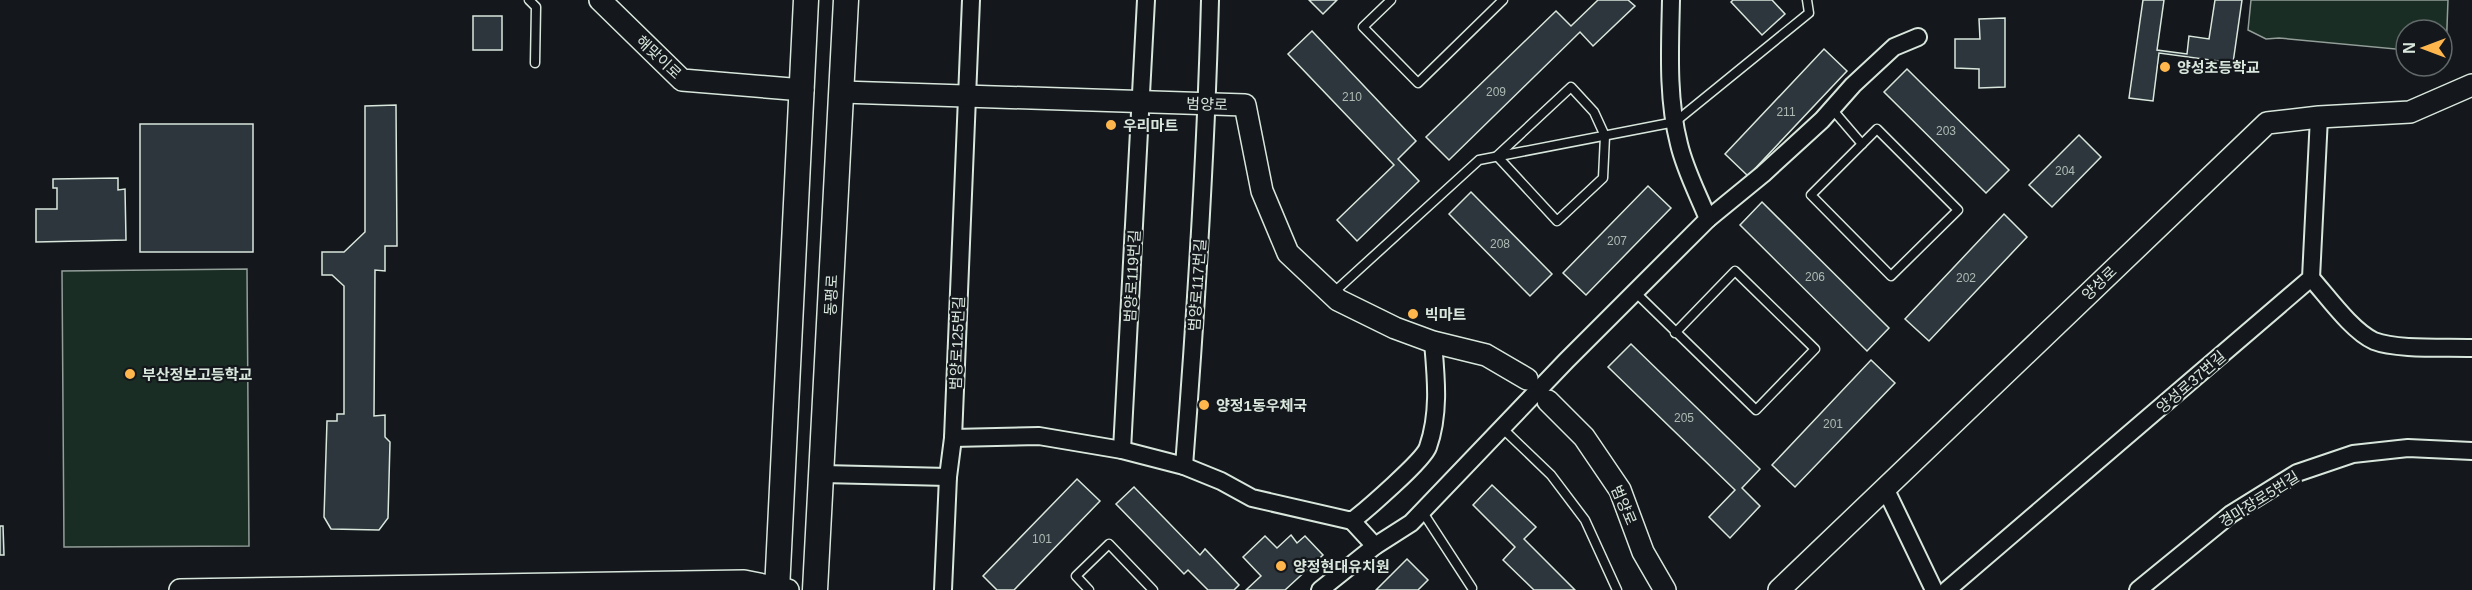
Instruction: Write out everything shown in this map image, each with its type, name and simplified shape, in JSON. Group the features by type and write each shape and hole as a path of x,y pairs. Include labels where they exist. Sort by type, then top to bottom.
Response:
{"main road":[{"path":"781,589 806,0"},
{"name":"동평로","path":"815,590 823,474 846,0"}],"street":[{"name":"해맞이로","path":"600,0 682,80 802,90"},
{"name":"범양로125번길","path":"943,590 948,477 953,438 971,0"},
{"name":"범양로119번길","path":"1122,450 1146,0"},
{"name":"범양로117번길","path":"1184,466 1208,104 1210,0"},
{"path":"1671,0 1670,61 1679,146 1708,219"},
{"path":"1320,590 1375,546 1411,523 1566,361 1708,219 1763,174 1894,48 1918,38"},
{"name":"양성로","path":"1779,590 2267,123 2319,117 2410,112 2472,85"},
{"name":"범양로","path":"842,92 1245,105 1262,191 1288,253 1338,300 1395,328 1433,342 1486,355 1527,379"},
{"path":"2319,117 2311,278 2352,324 2373,340 2393,345 2472,348"},
{"name":"양성로37번길","path":"1947,590 2311,278"},
{"path":"1352,521 1377,501 1428,450 1437,402 1433,342"},
{"name":"범양로","path":"1548,401 1584,437 1620,490 1643,552 1665,590"},
{"path":"953,438 1039,436 1122,450 1184,466 1221,481 1252,498 1352,521 1375,546"},
{"name":"경마장로5번길","path":"2138,590 2231,514 2297,473 2354,454 2409,448 2472,451"},
{"path":"823,474 948,477"},
{"path":"1886,488 1934,590"},
{"path":"180,590 744,581 781,589"}],"lane":[{"path":"529,0 536,7 535,63"},
{"path":"1391,0 1363,27 1418,83 1503,0"},
{"path":"1332,295 1479,160 1675,122 1809,13 1807,0"},
{"path":"1571,87 1594,112 1605,136 1603,178 1557,221 1497,156 1571,87"},
{"path":"1832,109 1862,144"},
{"path":"1877,129 1958,210 1891,276 1811,195 1862,144 1877,129"},
{"path":"1635,292 1675,333 1756,411 1815,349 1736,271 1675,333"},
{"path":"1501,428 1551,475 1585,520 1617,590"},
{"path":"1422,511 1472,589"},
{"path":"1089,590 1076,576 1109,544 1153,590"}],"green space":[{"path":"2251,0 2448,0 2447,18 2394,18 2394,49 2279,38 2266,39 2248,30"},
{"path":"247,269 249,546 64,547 62,271"}],"building":[{"path":"1309,0 1337,0 1323,14"},
{"path":"1598,0 1628,0 1635,6 1593,46 1580,32 1449,160 1426,137 1556,11 1571,26"},
{"path":"1733,0 1772,0 1785,14 1762,35 1731,2"},
{"path":"2143,0 2164,0 2157,50 2187,54 2189,36 2209,39 2215,0 2242,0 2233,63 2159,53 2153,101 2129,98"},
{"path":"473,16 502,16 502,50 473,50"},
{"path":"2005,18 2005,87 1979,88 1979,69 1955,68 1955,39 1980,39 1979,19"},
{"path":"1312,31 1416,141 1398,159 1419,181 1357,241 1337,220 1394,165 1288,54"},
{"path":"1824,49 1847,71 1748,176 1725,154"},
{"path":"1907,69 2009,170 1986,193 1884,92"},
{"path":"396,105 397,246 385,246 385,271 375,270 374,416 385,415 385,437 390,442 388,518 379,530 331,529 324,517 327,421 337,421 337,414 344,414 344,286 332,275 322,275 322,252 344,252 365,232 365,106"},
{"path":"140,124 253,124 253,252 140,252"},
{"path":"2079,135 2101,157 2052,207 2029,185"},
{"path":"118,178 118,190 125,189 126,240 36,242 36,209 57,209 57,188 53,188 53,179"},
{"path":"1648,186 1671,208 1586,295 1563,273"},
{"path":"1471,192 1552,274 1530,296 1449,214"},
{"path":"1762,202 1889,328 1867,351 1740,225"},
{"path":"2004,214 2027,237 1929,341 1905,319"},
{"path":"1631,344 1760,469 1742,488 1760,506 1730,538 1709,517 1735,490 1608,367"},
{"path":"1871,360 1895,383 1795,487 1772,465"},
{"path":"1077,479 1100,501 1014,590 997,590 983,576"},
{"path":"1492,485 1536,527 1524,539 1575,590 1534,590 1503,560 1515,547 1473,505"},
{"path":"1134,487 1200,555 1205,549 1239,585 1234,590 1208,590 1188,570 1184,574 1116,504"},
{"path":"0,526 3,526 4,555 0,555"},
{"name":"양정현대유치원","path":"1291,535 1297,543 1305,536 1323,555 1285,590 1246,590 1261,576 1243,557 1265,536 1277,548"},
{"path":"1407,559 1428,580 1418,590 1376,590"}],"place":[{"name":"양성초등학교","path":"2165,67"},
{"name":"우리마트","path":"1111,125"},
{"name":"빅마트","path":"1413,314"},
{"name":"부산정보고등학교","path":"130,374"},
{"name":"양정1동우체국","path":"1204,405"},
{"name":"양정현대유치원","path":"1281,566"}]}
